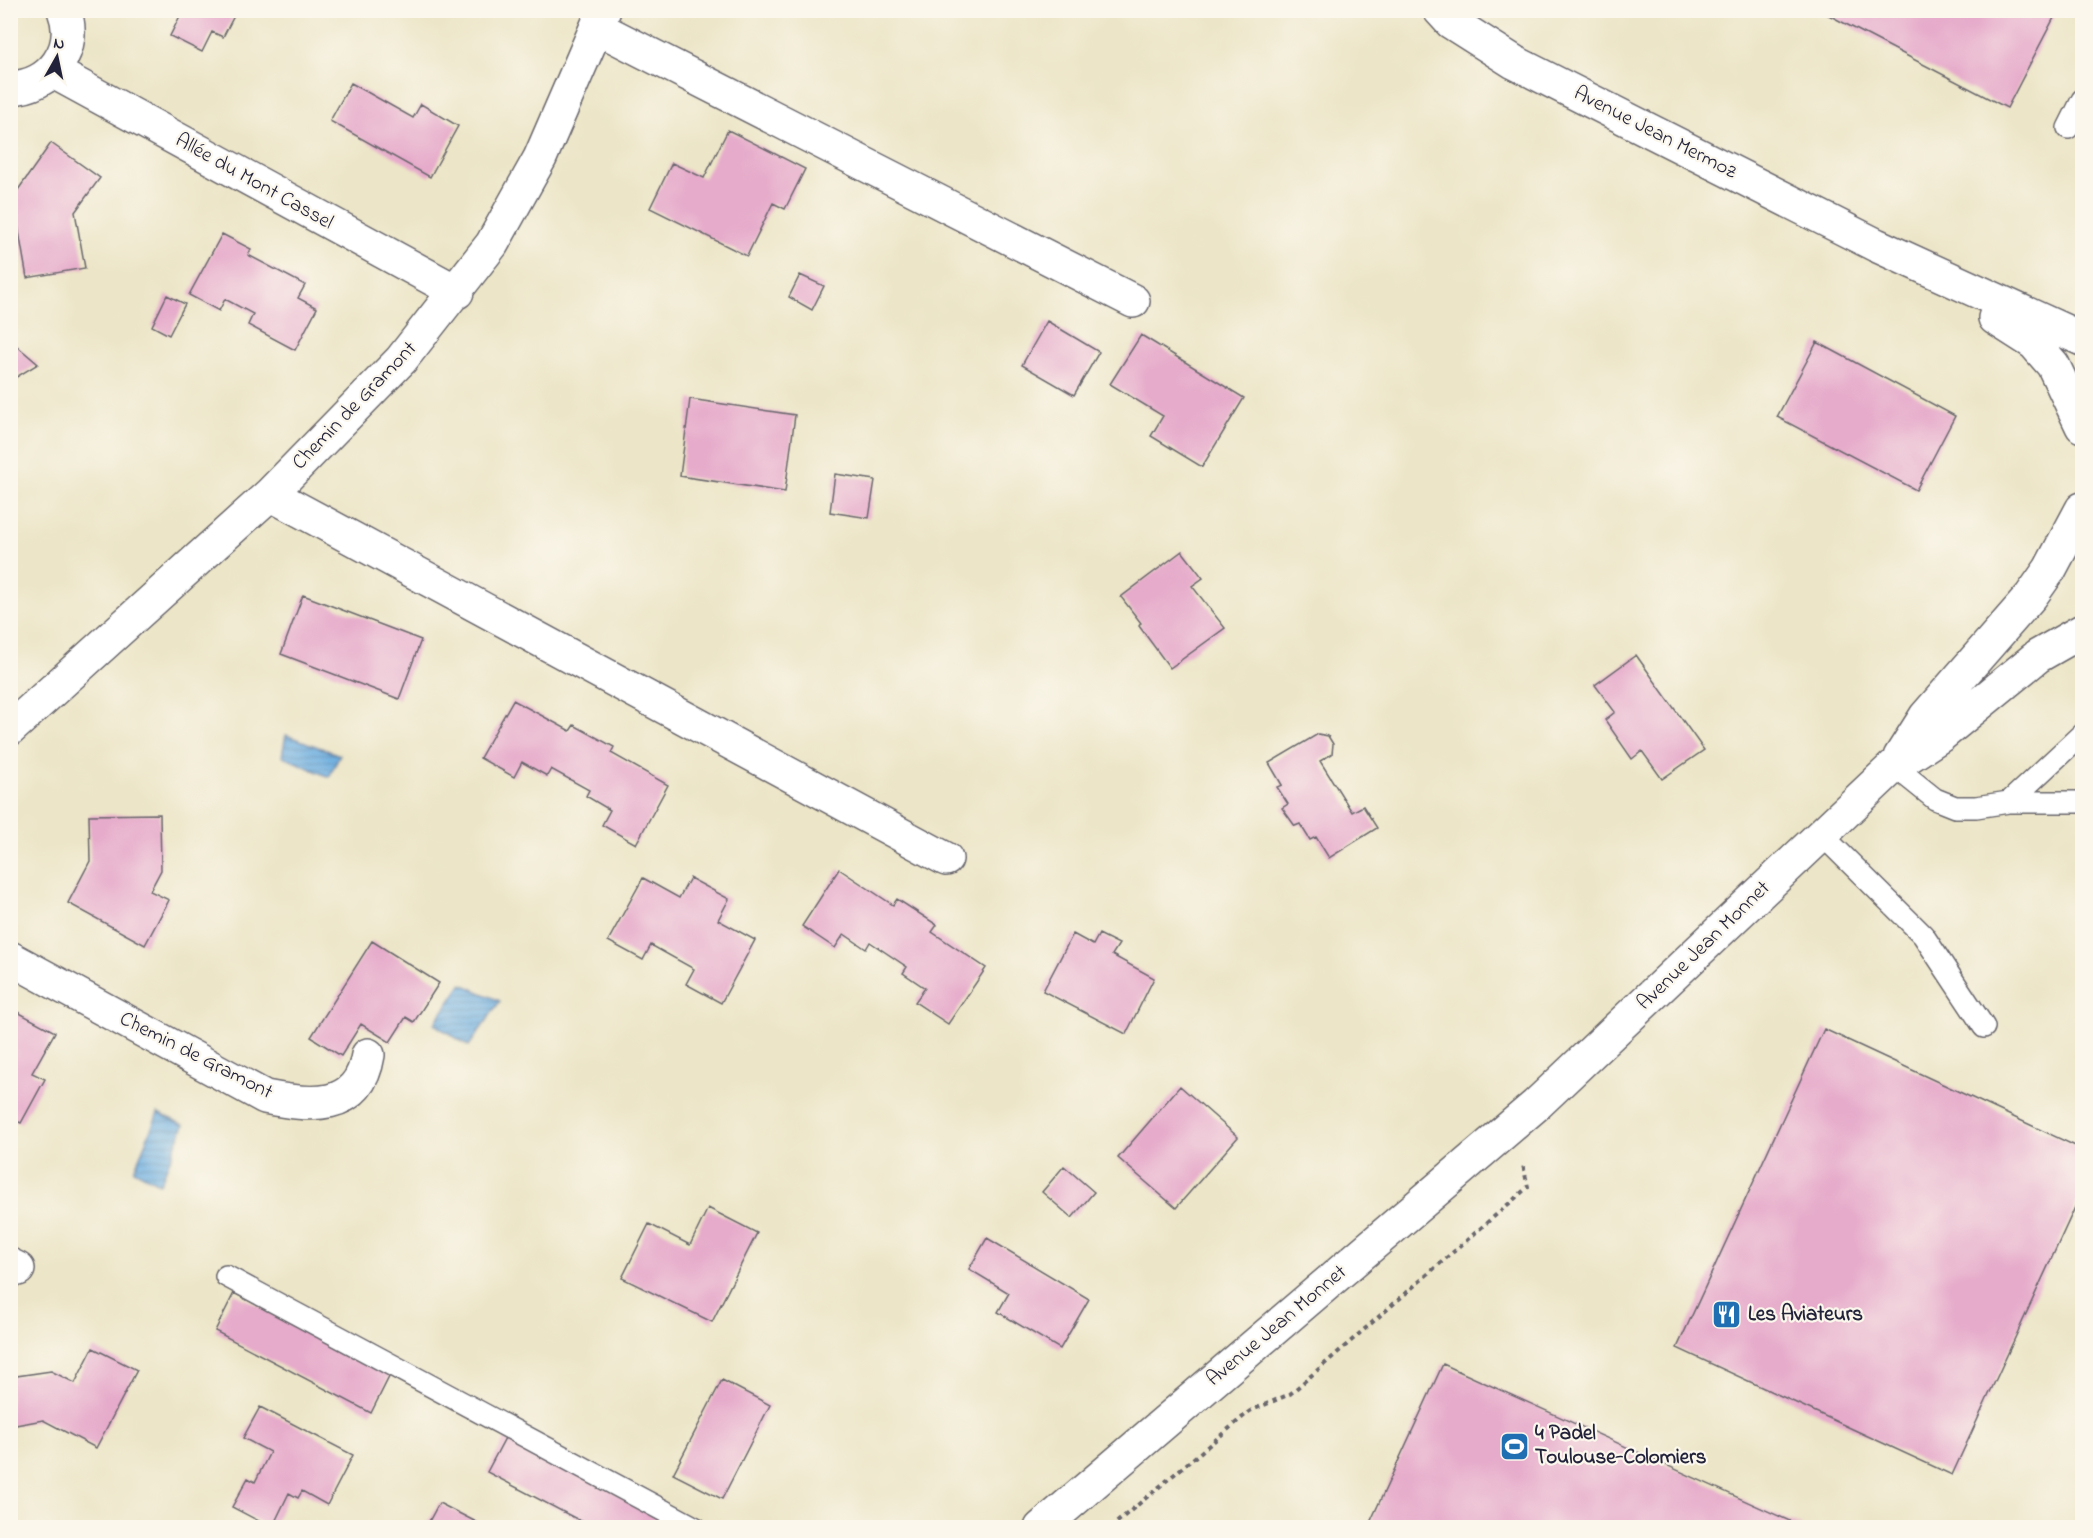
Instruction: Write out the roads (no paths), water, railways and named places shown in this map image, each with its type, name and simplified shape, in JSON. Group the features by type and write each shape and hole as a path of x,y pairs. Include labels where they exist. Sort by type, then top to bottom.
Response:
{"street":[{"path":"10,88 41,81 52,71 67,46 69,32 64,10"},
{"name":"Avenue Jean Mermoz","path":"1440,10 1450,22 1514,62 1876,245 2082,339"},
{"path":"601,19 1133,301"},
{"name":"Chemin de Gramont","path":"10,729 270,494 362,404 401,360 457,292 492,244 540,158 601,19"},
{"name":"Allée du Mont Cassel","path":"52,71 457,292"},
{"name":"Avenue Jean Mermoz","path":"1876,245 2034,343 2053,365 2082,426"},
{"path":"270,494 945,860"},
{"name":"Avenue Jean Monnet","path":"1894,766 1926,716 2031,596 2050,569 2082,509"},
{"name":"Avenue Jean Monnet","path":"1041,1527 1513,1125 1894,766 1940,736 2038,656 2082,631"},
{"name":"Chemin de Gramont","path":"10,958 265,1097 317,1103 336,1099 354,1089 365,1074 368,1055"}],"lane":[{"path":"2068,128 2082,100"},
{"path":"2009,802 2082,734"},
{"path":"1894,766 1935,799 1955,807 1976,807 2009,802 2082,802"},
{"path":"1821,834 1923,935 1984,1027"},
{"path":"226,1276 696,1527"}],"water":[{"path":"286,735 340,755 329,777 282,756"},
{"path":"462,984 500,1001 469,1046 434,1024"},
{"path":"158,1113 184,1125 160,1184 134,1170"}],"place":[{"name":"Les Aviateurs","path":"1727,1315"},
{"name":"4 Padel Toulouse-Colomiers","path":"1514,1446"}]}
